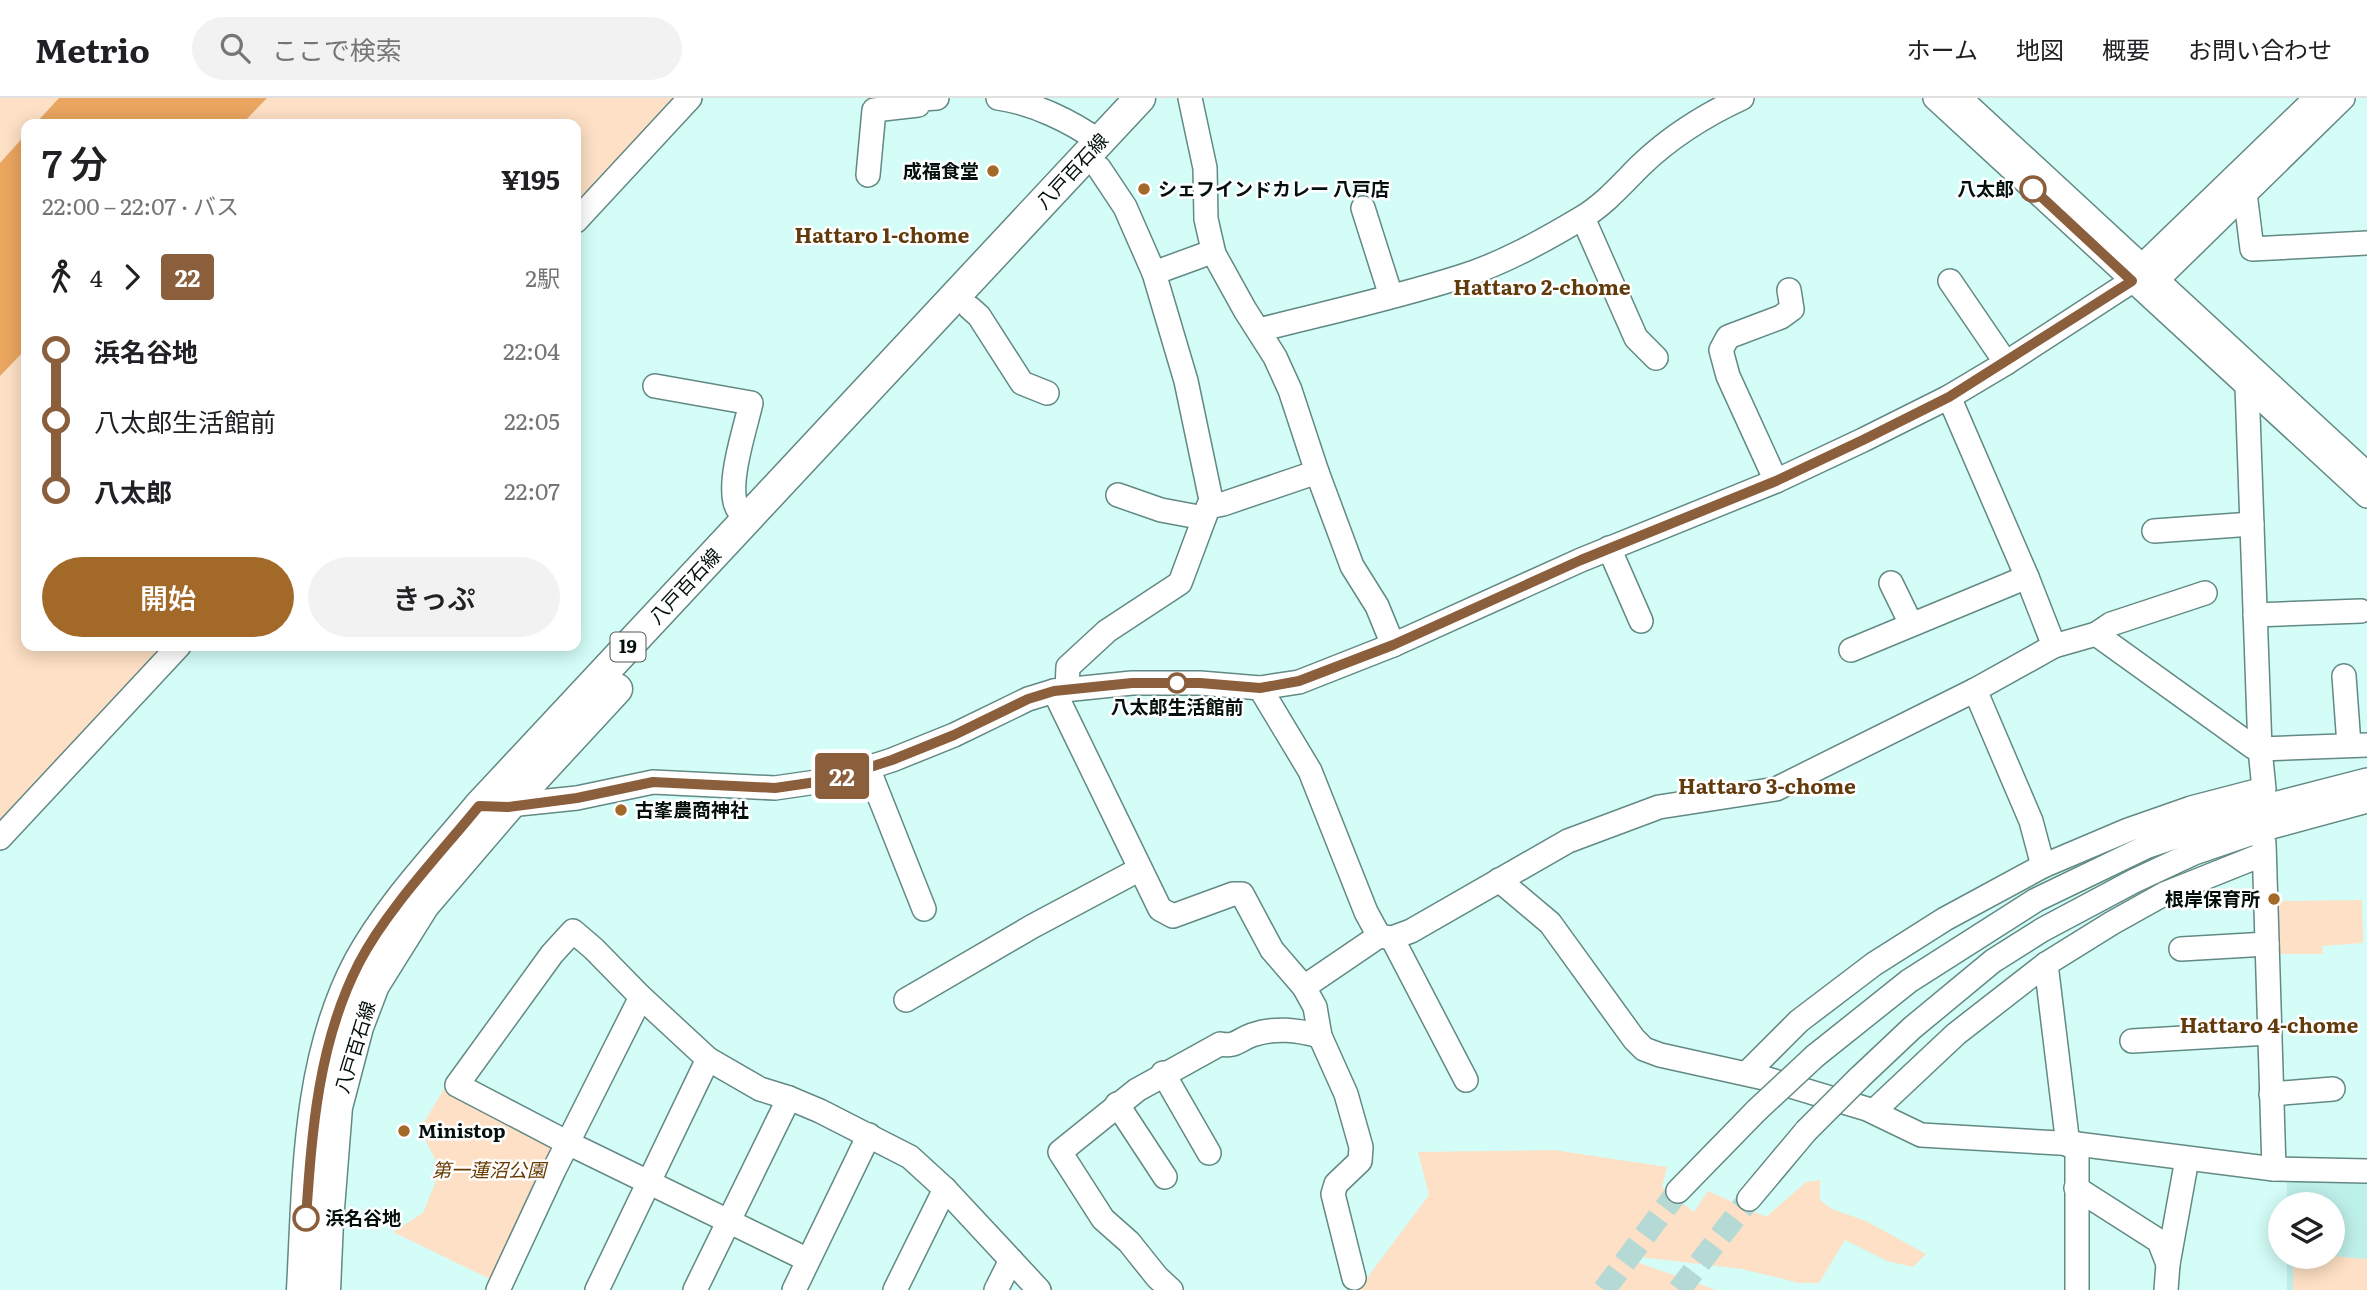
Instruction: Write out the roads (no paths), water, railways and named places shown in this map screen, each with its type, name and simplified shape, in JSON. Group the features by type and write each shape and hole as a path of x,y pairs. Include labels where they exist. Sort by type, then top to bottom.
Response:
{"main road":[{"name":"八戸百石線","path":"302,1290 317,1092 337,1014 359,963 384,923 970,308 1099,155 1140,98"},
{"name":"八戸百石線","path":"325,1290 337,1107 358,1027 374,985 424,905 494,806 747,520 1099,155 1164,98"}],"street":[{"path":"581,216 690,98"},
{"path":"868,175 874,110 918,105 922,99 937,98"},
{"path":"998,98 1017,101 1081,130 1099,155 1154,273 1175,337 1211,500 1180,583 1107,631 1068,667 1060,690 1160,909 1173,916 1233,894 1242,894 1272,950 1304,987 1315,1007 1320,1037 1346,1094 1362,1147 1360,1161 1336,1184 1333,1194 1354,1278"},
{"path":"1190,98 1205,168 1206,219 1214,254 1275,357 1290,390 1352,566 1377,606 1393,645"},
{"path":"1259,330 1462,277 1513,255 1583,218 1618,190 1683,130 1714,110 1742,98"},
{"path":"1935,98 2144,275 2367,474"},
{"path":"1960,98 2144,275 2248,386 2367,496"},
{"path":"2144,275 2316,98"},
{"path":"494,806 577,798 653,782 775,788 830,780 954,735 1028,699 1060,690 1132,683 1200,683 1260,688 1299,681 1393,645 1609,548 1776,481 1949,397 2144,275 2245,193 2343,98"},
{"path":"2245,193 2252,249 2367,243"},
{"path":"1363,208 1391,296"},
{"path":"1583,218 1636,338 1656,358"},
{"path":"1154,273 1206,254 1214,254"},
{"path":"1950,281 2006,363"},
{"path":"1776,481 1728,376 1721,350 1728,337 1781,317 1792,309 1788,290"},
{"path":"970,308 979,316 1022,383 1047,393"},
{"path":"655,386 751,403 734,482 738,511 747,520"},
{"path":"1747,1073 1799,1021 1874,964 1945,919 2043,866 2128,830 2191,808 2263,789 2248,386"},
{"path":"1949,397 2054,646"},
{"path":"1118,495 1161,510 1206,512 1317,472"},
{"path":"2154,531 2252,524"},
{"path":"1609,548 1641,621"},
{"path":"1851,650 2027,577"},
{"path":"1891,583 1911,624"},
{"path":"1304,987 1385,937 1411,931 1568,841 1659,807 1776,789 1975,690 2054,646 2096,634 2110,624 2205,593"},
{"path":"2255,615 2361,611"},
{"path":"2096,634 2253,747 2260,749 2358,745 2344,676"},
{"path":"0,838 174,651"},
{"path":"1260,688 1310,771 1366,912 1385,937 1466,1080"},
{"path":"1975,690 2031,821 2043,866"},
{"path":"868,768 924,909"},
{"path":"1678,1191 1757,1110 1815,1056 1909,981 2036,900 2148,846 2266,806 2367,780"},
{"path":"1749,1199 1807,1131 1859,1078 1912,1028 1993,961 2032,936 2134,881 2194,853 2264,829 2367,801"},
{"path":"2264,829 2274,1168"},
{"path":"1874,1111 1956,1034 2046,964 2164,894 2264,855"},
{"path":"906,1000 1033,926 1140,869"},
{"path":"1499,880 1550,923 1634,1039 1644,1049 1661,1055 1747,1073 1874,1111 1921,1135 2073,1145 2274,1168 2367,1171"},
{"path":"808,1260 568,1143 457,1085 552,954 573,931 594,948 641,997 708,1059 760,1089 789,1098 910,1157 945,1189 1039,1290"},
{"path":"2181,949 2267,944"},
{"path":"2046,964 2073,1145 2077,1290"},
{"path":"498,1290 641,997"},
{"path":"1157,1286 1129,1242 1103,1219 1060,1152 1117,1104 1163,1073 1220,1044 1230,1046 1252,1035 1280,1030 1298,1030 1320,1037"},
{"path":"2132,1041 2269,1033"},
{"path":"597,1290 708,1059"},
{"path":"1163,1073 1209,1153"},
{"path":"2271,1094 2333,1089"},
{"path":"695,1290 789,1098"},
{"path":"1117,1104 1165,1177"},
{"path":"794,1290 869,1135"},
{"path":"2166,1290 2168,1264 2187,1159"},
{"path":"2076,1188 2159,1241 2168,1264"},
{"path":"895,1290 945,1189"},
{"path":"996,1290 1011,1261"}],"tunnel":[{"path":"1604,1290 1678,1191"},
{"path":"1679,1290 1749,1199"}],"place":[{"name":"成福食堂","path":"993,171"},
{"name":"シェフインドカレー 八戸店","path":"1144,189"},
{"name":"八太郎","path":"2033,189"},
{"name":"八太郎生活館前","path":"1177,683"},
{"name":"古峯農商神社","path":"621,810"},
{"name":"根岸保育所","path":"2274,899"},
{"name":"Ministop","path":"404,1131"},
{"name":"浜名谷地","path":"306,1218"}],"district":[{"name":"Hattaro 1-chome","path":"882,236"},
{"name":"Hattaro 2-chome","path":"1542,288"},
{"name":"Hattaro 3-chome","path":"1767,787"},
{"name":"Hattaro 4-chome","path":"2269,1026"}],"park label":[{"name":"第一蓮沼公園","path":"489,1170"}]}
